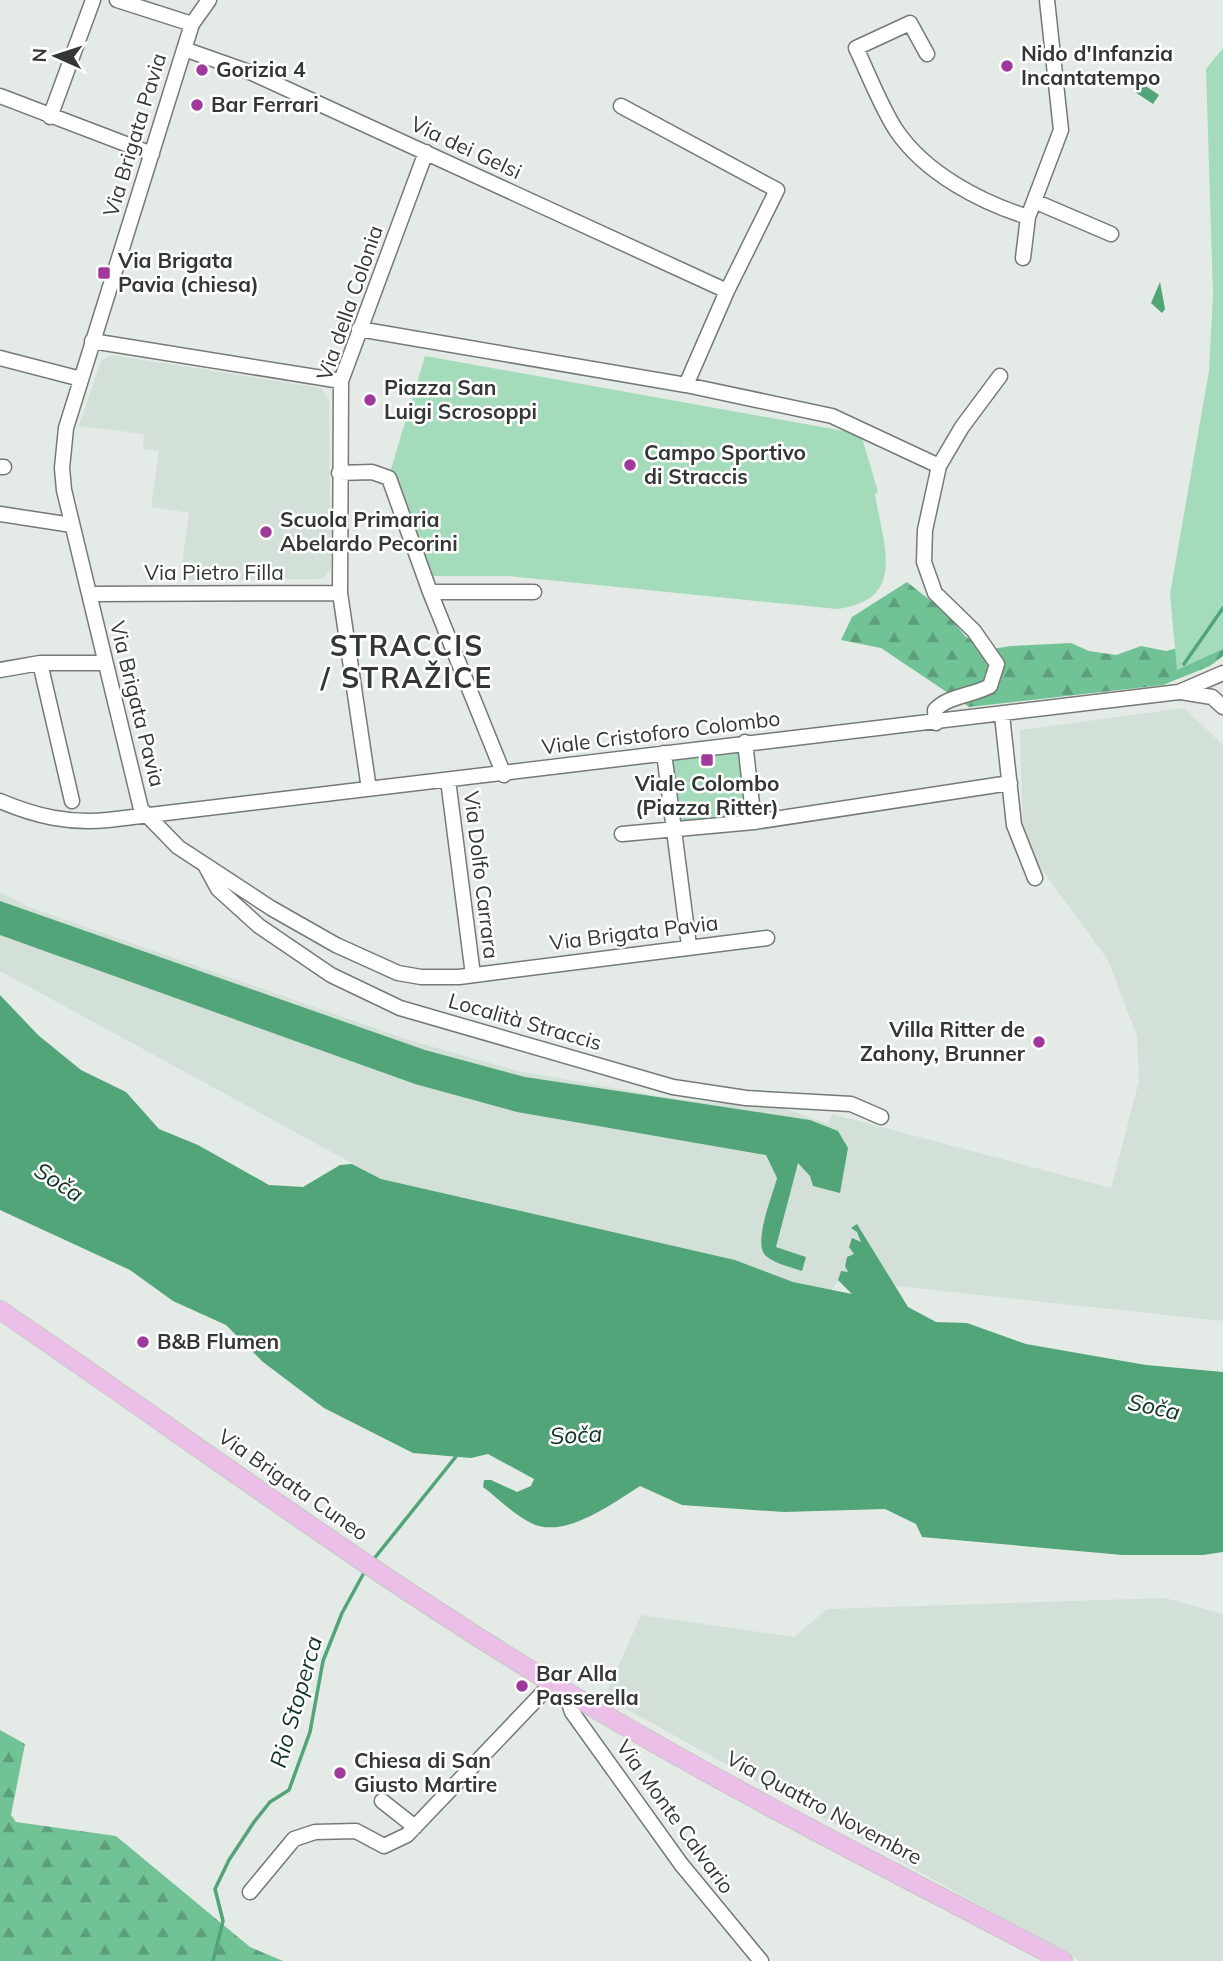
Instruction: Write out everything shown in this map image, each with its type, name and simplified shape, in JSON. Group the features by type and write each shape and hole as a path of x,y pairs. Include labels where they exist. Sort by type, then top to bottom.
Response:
{"main road":[{"name":"Via Brigata Cuneo","path":"0,1310 369,1565 559,1687"},
{"name":"Via Quattro Novembre","path":"559,1687 685,1759 1063,1961"}],"street":[{"path":"50,117 93,0"},
{"path":"117,0 192,24"},
{"name":"Via Brigata Pavia","path":"209,0 192,24 92,341 62,449 64,490 141,809 178,847 336,945 398,973 440,978 473,975 766,938"},
{"path":"1023,258 1028,217 1061,130 1047,0"},
{"path":"927,54 910,23 856,48 896,130 924,162 996,207 1028,217"},
{"name":"Via dei Gelsi","path":"184,49 252,73 727,291"},
{"path":"0,96 152,154"},
{"path":"621,106 777,190 727,291 686,385"},
{"name":"Via della Colonia","path":"369,789 340,593 341,382 426,152"},
{"path":"1034,201 1111,234"},
{"path":"359,329 686,385 832,416 939,466"},
{"path":"92,341 341,382"},
{"path":"0,358 81,379"},
{"path":"936,723 935,710 944,701 974,695 990,687 997,664 979,636 934,593 924,562 925,530 939,466 962,427 1000,376"},
{"path":"339,473 372,472 389,478 430,592 504,775"},
{"path":"0,514 72,525"},
{"path":"430,592 534,592"},
{"name":"Via Pietro Filla","path":"89,594 340,593"},
{"path":"40,663 72,801"},
{"path":"0,668 40,663 104,663"},
{"name":"Viale Cristoforo Colombo","path":"0,801 44,817 70,821 147,816 504,775 745,742 936,723 1179,692 1223,673"},
{"name":"Viale Cristoforo Colombo","path":"1179,692 1212,697 1223,707"},
{"path":"1002,715 1014,825 1035,878"},
{"path":"745,742 754,821"},
{"path":"664,753 689,946"},
{"name":"Via Dolfo Carrara","path":"448,780 473,975"},
{"path":"622,834 754,821 1010,783"},
{"name":"Località Straccis","path":"205,864 218,889 259,926 331,975 400,1008 673,1087 746,1098 850,1104 881,1117"},
{"path":"250,1892 294,1839 315,1832 356,1831 384,1846 407,1835 559,1687"},
{"name":"Via Monte Calvario","path":"559,1687 572,1712 681,1864 761,1961"},
{"path":"382,1801 415,1828"}],"shaded area":[{"path":"1223,48 1223,649 1177,670 1170,594 1209,371 1213,295 1206,69"},
{"path":"112,355 321,388 329,400 331,569 322,579 180,580 189,513 151,507 159,451 143,449 144,434 79,426 101,361"},
{"path":"425,356 861,434 878,492 875,494 886,567 882,582 874,594 859,604 837,609 508,576 428,576 391,469"},
{"path":"1184,708 1223,745 1223,1321 839,1280 830,1292 793,1282 735,1260 381,1179 0,971 0,892 29,907 409,1040 518,1071 682,1100 784,1108 828,1124 832,1114 1111,1188 1139,1081 1137,1036 1108,960 1023,844 1020,730"},
{"path":"745,742 754,822 674,829 664,753"},
{"path":"1165,1598 1223,1614 1223,1961 1080,1961 605,1697 641,1615 794,1637 827,1609"}],"green space":[{"path":"907,582 945,612 965,636 986,650 1071,643 1089,651 1116,655 1141,646 1166,651 1206,641 1223,623 1223,656 1210,666 1163,685 969,707 881,648 841,640 852,617"},
{"path":"0,1730 25,1744 11,1815 16,1822 116,1836 250,1947 283,1961 0,1961"}],"water":[{"path":"1141,83 1159,95 1153,104 1135,92"},
{"path":"1160,282 1165,309 1162,313 1151,303"},
{"path":"0,901 425,1050 525,1077 810,1120 838,1131 848,1148 840,1193 813,1186 810,1176 798,1163 776,1247 806,1257 802,1271 783,1265 766,1256 762,1250 762,1231 777,1178 766,1155 517,1112 415,1084 0,935"},
{"name":"Soča","path":"0,995 38,1035 81,1070 126,1092 159,1129 198,1145 269,1185 303,1187 340,1165 352,1164 381,1179 735,1260 793,1282 852,1294 838,1280 841,1271 848,1272 845,1266 847,1257 854,1254 849,1247 852,1238 861,1242 857,1232 851,1228 857,1224 908,1307 936,1322 967,1323 1026,1344 1146,1365 1223,1372 1223,1552 1203,1555 1123,1555 922,1537 916,1524 885,1509 784,1512 682,1505 640,1486 602,1510 573,1523 544,1527 531,1523 483,1487 484,1480 491,1480 517,1492 531,1486 534,1479 488,1454 471,1458 413,1453 324,1408 263,1362 226,1325 173,1301 130,1270 0,1210"}],"waterway":[{"path":"1184,664 1223,608"},
{"name":"Rio Stoperca","path":"373,1560 458,1454"},
{"name":"Rio Stoperca","path":"213,1961 223,1921 215,1889 229,1860 254,1822 270,1802 289,1790 310,1732 323,1661 342,1613 366,1569"}],"place":[{"name":"Nido d'Infanzia Incantatempo","path":"1007,66"},
{"name":"Gorizia 4","path":"202,70"},
{"name":"Bar Ferrari","path":"197,105"},
{"name":"Via Brigata Pavia (chiesa)","path":"104,273"},
{"name":"Piazza San Luigi Scrosoppi","path":"370,400"},
{"name":"Campo Sportivo di Straccis","path":"630,465"},
{"name":"Scuola Primaria Abelardo Pecorini","path":"266,532"},
{"name":"Viale Colombo (Piazza Ritter)","path":"707,760"},
{"name":"Villa Ritter de Zahony, Brunner","path":"1039,1042"},
{"name":"B&B Flumen","path":"143,1342"},
{"name":"Bar Alla Passerella","path":"522,1686"},
{"name":"Chiesa di San Giusto Martire","path":"340,1773"}],"district":[{"name":"STRACCIS / STRAŽICE","path":"407,662"}]}
